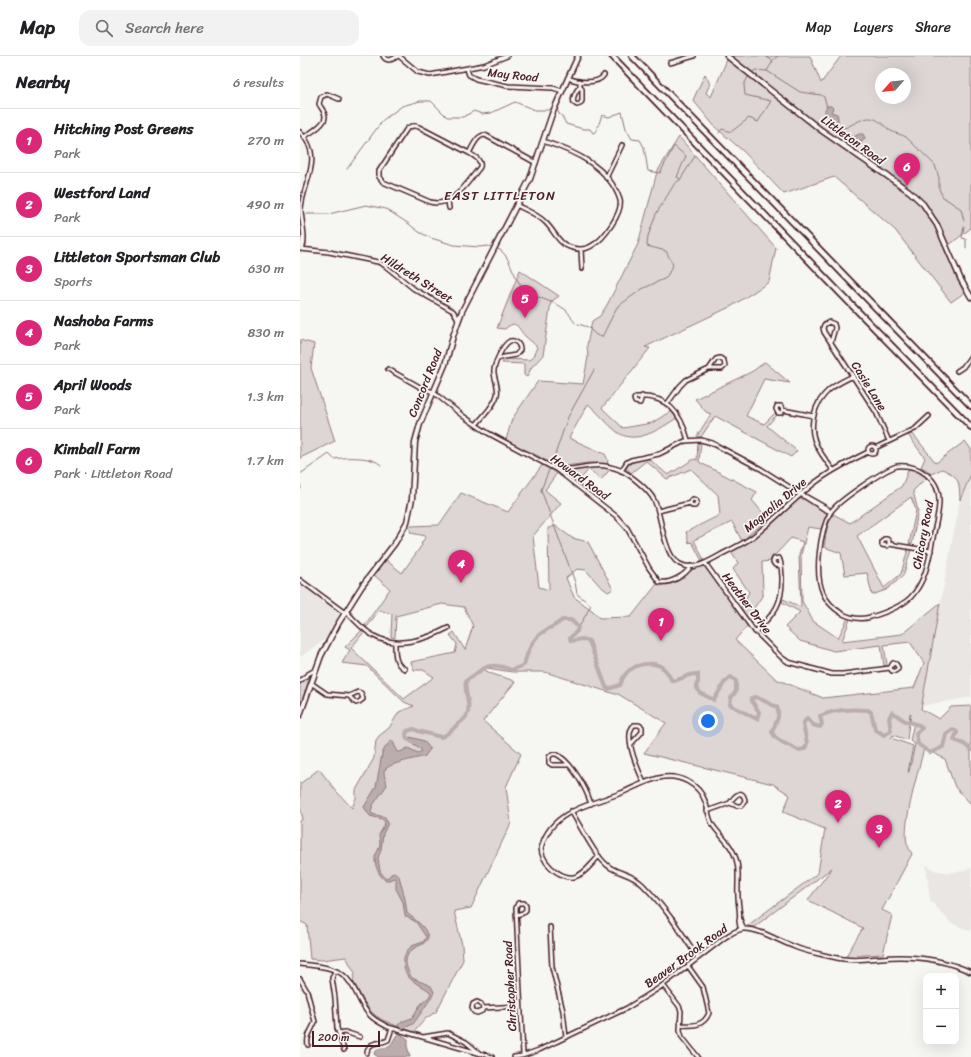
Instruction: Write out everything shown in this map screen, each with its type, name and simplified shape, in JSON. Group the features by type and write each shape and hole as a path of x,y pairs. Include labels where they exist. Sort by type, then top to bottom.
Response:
{"highway":[{"path":"612,56 856,310 971,427"},
{"path":"632,56 971,406"}],"main road":[{"name":"Littleton Road","path":"726,56 826,134 908,191 918,200 937,224 961,280 971,297"},
{"name":"Concord Road","path":"300,715 321,656 345,612 362,586 395,543 407,522 412,499 416,434 445,365 462,311 530,179 552,114 577,57"}],"street":[{"path":"383,56 388,60 399,56 415,70 424,74 438,74 467,69 490,64 507,56"},
{"path":"572,56 577,57"},
{"path":"670,63 694,56"},
{"name":"May Road","path":"467,69 469,76 476,79 517,86 553,88 562,91"},
{"path":"568,78 580,81 598,80 602,79 604,75"},
{"path":"580,81 580,87 582,89 582,102 577,105 573,100 580,87"},
{"path":"304,137 325,120 325,113 319,104 321,97 327,94 339,99"},
{"path":"412,126 419,127 469,153 479,160 480,166 456,196 441,203 431,202 384,183 379,178 379,171 406,130 412,126"},
{"path":"300,132 304,137 310,151 312,163 310,177 302,202 304,246 301,249"},
{"path":"469,153 479,137 485,135 536,163"},
{"path":"516,205 546,223 563,244 572,248 582,249 591,247 599,242 619,212 620,200 612,185 597,168 585,159 565,149 543,141"},
{"path":"606,178 622,145"},
{"path":"448,201 449,208"},
{"name":"Hildreth Street","path":"301,249 329,252 378,262 386,266 414,289 453,311 458,322"},
{"path":"582,249 582,269"},
{"name":"Hildreth Street","path":"453,311 462,311"},
{"name":"Casie Lane","path":"831,342 836,328 834,324 829,322 824,325 823,330 878,416 889,441"},
{"path":"476,425 495,401 497,396 498,388 494,370 498,360 507,342 513,341 518,344 520,350 516,355 504,357 498,360"},
{"path":"957,371 963,367 971,356"},
{"path":"667,404 683,382 709,369 721,369 724,366 724,361 720,358 716,359 709,369"},
{"name":"Howard Road","path":"388,369 420,387 434,392 476,425 496,438 557,470 623,522 649,568 659,582 664,583 674,579 686,573 691,566"},
{"path":"833,470 819,449 815,440 813,431 814,416 819,401 825,393 853,376"},
{"path":"642,396 654,398 667,404 680,417 688,440"},
{"path":"783,410 814,416"},
{"name":"Magnolia Drive","path":"691,566 706,563 752,537 801,494 833,470 868,452 870,446 875,448 915,430 922,425 929,416"},
{"path":"621,470 629,461 655,455 688,440 700,440 712,443 761,469 825,507 830,512"},
{"path":"557,470 598,466 621,470 648,492 654,500 671,555 679,562 691,566"},
{"name":"Chicory Road","path":"901,466 916,468 925,473 937,488 939,507 931,551 928,567 923,580 915,593 896,608 870,617 860,618 847,616 828,602 822,592 819,561 824,530 830,512 841,502 887,469 901,466"},
{"path":"658,511 690,503"},
{"path":"889,544 931,551"},
{"name":"Heather Drive","path":"706,563 755,632 784,660 802,667 838,674 890,668"},
{"path":"755,632 770,618 780,602 782,591 781,566"},
{"path":"300,580 345,612 373,636 381,640 395,642 420,640 448,628"},
{"path":"395,642 396,660 400,667 405,669"},
{"path":"300,681 315,670"},
{"path":"310,684 327,694 349,696 358,692 361,694 362,698 356,703 349,696"},
{"path":"631,744 642,733 642,728 639,725 635,724 631,728 631,744 631,752 644,783"},
{"path":"569,765 552,765 549,762 548,757 552,754 557,754 569,765 584,788 591,804"},
{"path":"599,856 582,872 572,877 562,875 543,859 541,849 546,834 556,822 571,811 658,778 668,776 686,781 697,788 703,795 707,811 714,826 731,848 737,861 739,870 738,898 740,927 742,929"},
{"path":"707,811 730,803 737,794 743,795 745,799 741,806 730,803"},
{"path":"571,811 599,856 612,868 629,875 642,884 663,907 698,958"},
{"path":"520,902 524,903 526,906 525,911 516,915 516,905 520,902"},
{"name":"Christopher Road","path":"516,915 523,1055"},
{"path":"550,927 552,967 563,1009 566,1037"},
{"name":"Beaver Brook Road","path":"514,1057 523,1055 566,1037 626,1008 663,985 724,938 742,929 750,930 796,948 836,958 862,960 900,957 920,958 940,962 971,972"},
{"path":"300,964 323,967 335,971 347,979 363,1007 371,1016 393,1029 492,1057"},
{"path":"681,1025 692,1026 699,1024 705,1020 709,1013 702,987 688,966"},
{"path":"335,971 332,978 337,1028 344,1050"},
{"path":"300,979 307,992 315,1022 308,1035 308,1045"},
{"path":"663,985 682,1014 680,1032 682,1038 698,1057"},
{"path":"483,1008 520,1006"},
{"path":"367,1053 368,1048 372,1044 388,1040 393,1029"},
{"path":"339,1033 345,1032 360,1037"},
{"path":"421,1037 448,1033 466,1042 480,1054"}],"shaded area":[{"path":"726,56 810,56 821,83 841,56 971,56 971,228 944,249 964,293 951,302 895,230 834,177 784,194 743,151 715,127 693,100 705,74 710,84 706,93 711,97 726,62"},
{"path":"827,106 831,106 833,108 831,112 837,114 838,123 835,123 825,113"},
{"path":"849,134 852,138 859,134 863,134 865,138 862,142 854,143 848,136"},
{"path":"679,137 776,248 769,282 732,306 645,347 650,348 602,408 623,428 652,423 671,411 677,418 656,431 648,434 632,437 624,436 617,432 588,404 569,438 605,454 608,460 607,464 588,463 557,467 506,440 512,419 538,381 583,384 588,357 587,345 592,321 600,316 607,305 638,244 657,172"},
{"path":"520,270 559,296 551,302 543,355 531,368 527,377 524,375 524,364 502,363 505,359 529,360 533,357 537,347 515,325 512,324 505,329 497,328"},
{"path":"300,340 314,344 311,368 335,441 300,458"},
{"path":"765,362 790,383 764,379 746,416 764,424 775,413 777,415 767,426 797,451 791,457 715,416 701,437 697,436 711,414 706,412 695,399 753,371"},
{"path":"913,434 936,463 965,441 971,449 971,474 960,500 959,484 955,477 942,469 931,474 921,467 925,458 908,435"},
{"path":"698,442 701,442 699,462 757,492 752,500 768,519 742,541 732,522 694,540 704,560 702,561 692,542 689,543 686,532 720,515 718,495 691,469 667,479 646,461 631,473 626,468 630,463 649,459 668,475 694,459 697,460"},
{"path":"543,464 557,473 545,490 561,503 533,536 539,587 549,590 548,528 556,526 572,538 588,542 613,589 608,592 599,585 586,570 577,569 566,578 574,597 600,618 631,617 657,584 661,586 702,565 705,566 747,626 735,640 776,679 823,698 914,688 924,663 910,642 884,645 887,665 884,666 881,645 834,651 800,641 785,627 800,612 782,602 783,599 801,607 799,555 803,542 791,538 776,554 772,556 770,561 762,562 763,595 747,618 741,607 749,592 733,569 738,563 731,552 753,540 799,499 805,499 827,514 821,529 808,527 801,555 802,601 813,621 838,638 848,618 850,619 842,641 902,634 940,603 921,709 939,719 951,707 971,706 971,804 955,787 945,759 924,748 907,823 907,843 912,854 882,910 892,915 883,954 846,956 863,928 808,900 832,868 754,927 747,926 818,873 825,829 783,812 790,795 773,784 644,753 666,723 618,694 545,672 512,672 487,668 485,670 515,682 483,721 521,754 506,787 511,823 471,908 454,911 462,945 463,960 436,1012 426,1018 414,1032 388,1022 376,1016 365,1003 353,981 355,973 346,957 322,960 310,959 307,925 300,921 300,821 303,819 300,807 300,782 301,783 319,769 352,808 356,798 356,790 374,758 376,740 389,728 399,712 414,706 404,702 367,666 342,663 350,650 345,647 362,630 364,632 351,648 404,699 434,677 423,670 414,670 411,662 455,653 457,644 450,635 454,632 465,650 473,626 464,607 442,604 396,616 395,638 391,637 392,614 379,610 367,627 365,625 390,589 374,575 386,560 402,573 422,545 421,544 426,536 411,533 409,526 439,525 461,493 508,512","holes":["910,713 910,721 914,722 910,741 915,744 908,772 913,746 891,738 893,735 907,740"]},
{"path":"591,464 612,467 601,480 589,469 578,482 560,469"},
{"path":"909,468 919,471 927,477 913,491 918,511 912,544 909,544 916,510 911,497 857,536 884,588 901,574 908,549 911,550 903,576 886,590 872,595 867,573 845,575 841,553 824,547 827,528 833,514 850,523 902,486"},
{"path":"971,474 971,697 921,706 960,500"},
{"path":"300,583 337,611 340,615 328,637 300,657"},
{"path":"308,675 310,677 300,707 300,683"},
{"path":"410,737 424,741 430,749 425,756 395,764 386,769 384,774 387,785 373,805 371,811 372,814 385,817 388,823 383,834 381,850 378,858 380,871 385,878 389,877 394,872 399,876 407,913 423,927 428,938 423,944 410,952 407,956 406,963 412,978 431,986 434,992 413,1024 401,1030 398,1025 401,1022 412,1018 420,1005 429,997 431,993 409,978 404,969 404,958 408,949 424,941 426,937 416,922 405,916 403,902 396,889 396,879 385,880 377,870 375,857 380,846 379,835 385,822 382,819 370,816 364,807 376,787 382,754 386,746 392,740 398,752 408,748 418,753 422,751 408,741"},
{"path":"926,865 934,870 949,873 965,871 971,868 971,931 951,923 930,900"},
{"path":"399,1033 408,1039 407,1046 410,1057 378,1057 374,1054 377,1050 391,1045"}],"waterway":[{"path":"752,73 755,70 767,71 773,61 765,56"},
{"path":"773,60 778,56"},
{"path":"767,71 800,92 821,95 824,97 827,107"},
{"path":"719,133 722,129 731,132 749,118 758,122 771,101 745,95 744,85 748,77"},
{"path":"347,169 383,120 402,106 420,101 431,101 447,117 463,117 474,111 482,114 491,113 515,102 535,110 551,110"},
{"path":"558,111 566,124 583,129 590,129 593,133 596,132 602,115 609,117 622,112 626,129 632,139 640,140 644,147 648,171 660,173 674,146 686,156 677,177 680,179"},
{"path":"830,118 829,121 831,124 839,129"},
{"path":"841,129 861,120 872,118 879,121 891,131 906,137 935,165 939,178 939,189 943,197 961,209 964,221"},
{"path":"578,324 588,327 596,335 602,337 617,307 642,289 666,278 673,265 666,251 647,246 648,236 656,214 675,183 680,180 695,156"},
{"path":"306,214 329,214 366,205 386,209 419,232 431,238 454,245 492,247"},
{"path":"964,226 962,238 966,239 966,248"},
{"path":"498,249 505,255 517,280 525,289 530,293 554,303 566,310 575,323"},
{"path":"552,463 568,417 594,370"},
{"path":"300,474 329,454 334,459 366,459 372,460 381,465"},
{"path":"549,470 541,490 575,582 577,594 591,605 577,631"},
{"path":"300,483 300,489"},
{"path":"413,742 407,739 407,731 414,729 441,737 448,734 465,718 469,708 465,685 466,681 487,667 497,666 512,670 524,665 530,646 539,635 562,620 571,620 578,627 577,631 570,638 571,641 582,639 589,641 608,689 620,685 628,671 636,666 653,664 664,669 672,681 698,674 698,682 696,686 700,693 714,700 724,683 731,677 736,681 736,691 731,698 730,705 757,719 759,712 751,698 756,697 777,707 778,716 772,732 775,737 782,742 798,750 805,749 807,743 803,724 807,718 813,725 820,727 822,724 820,716 844,710 868,710 871,712 875,729 884,735 891,731 889,718 892,712 905,721 919,725 922,728 916,733 918,744 930,753 943,747 946,734 953,729 957,732 954,740 964,744 971,750"}],"place":[{"name":"Kimball Farm","path":"907,186"},
{"name":"April Woods","path":"525,318"},
{"name":"Nashoba Farms","path":"461,583"},
{"name":"Hitching Post Greens","path":"661,641"},
{"name":"Westford Land","path":"838,823"},
{"name":"Littleton Sportsman Club","path":"879,848"}],"district":[{"name":"EAST LITTLETON","path":"500,195"}]}
